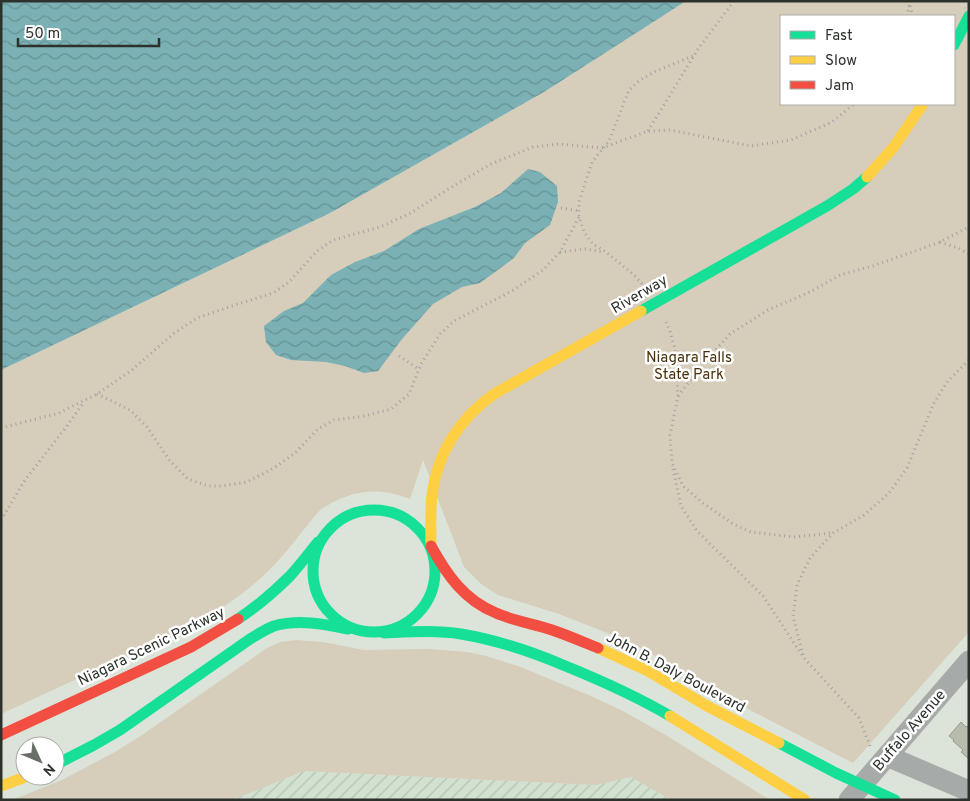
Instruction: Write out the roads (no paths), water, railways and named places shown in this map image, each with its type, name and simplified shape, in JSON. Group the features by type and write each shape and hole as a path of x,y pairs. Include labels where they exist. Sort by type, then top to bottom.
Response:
{"main road":[{"path":"955,42 969,16"},
{"name":"Riverway","path":"431,546 432,498 437,468 446,447 458,428 473,410 494,394 842,196 882,162 904,134 922,105"},
{"path":"360,632 351,630 338,622 326,610 318,596 313,563 319,541 333,524 348,515 366,510 378,510 394,513 409,521 422,532 431,546 435,560 434,575 424,605 406,623 384,633"},
{"name":"Niagara Scenic Parkway","path":"1,734 220,632 269,596 291,575 319,541"},
{"name":"John B. Daly Boulevard","path":"431,546 456,585 483,607 498,614 553,630 617,656 648,671 707,706 836,773 855,792 895,800"},
{"path":"65,760 120,730 250,639 274,626 288,623 306,623 374,634 429,632 469,635 535,652 599,679 644,702 805,800"},
{"path":"1,786 15,781"}],"street":[{"name":"Buffalo Avenue","path":"855,792 879,753 969,661"},
{"path":"879,753 969,791"}],"water":[{"path":"1,1 686,1 544,92 330,213 1,370"},
{"path":"528,169 540,172 557,186 558,202 550,225 525,243 514,258 480,283 462,287 433,304 402,339 378,371 364,373 326,362 291,360 276,355 266,342 264,326 284,311 303,303 331,275 355,262 384,251 419,229 475,207 501,193"}],"park label":[{"name":"Niagara Falls State Park","path":"689,366"}]}
